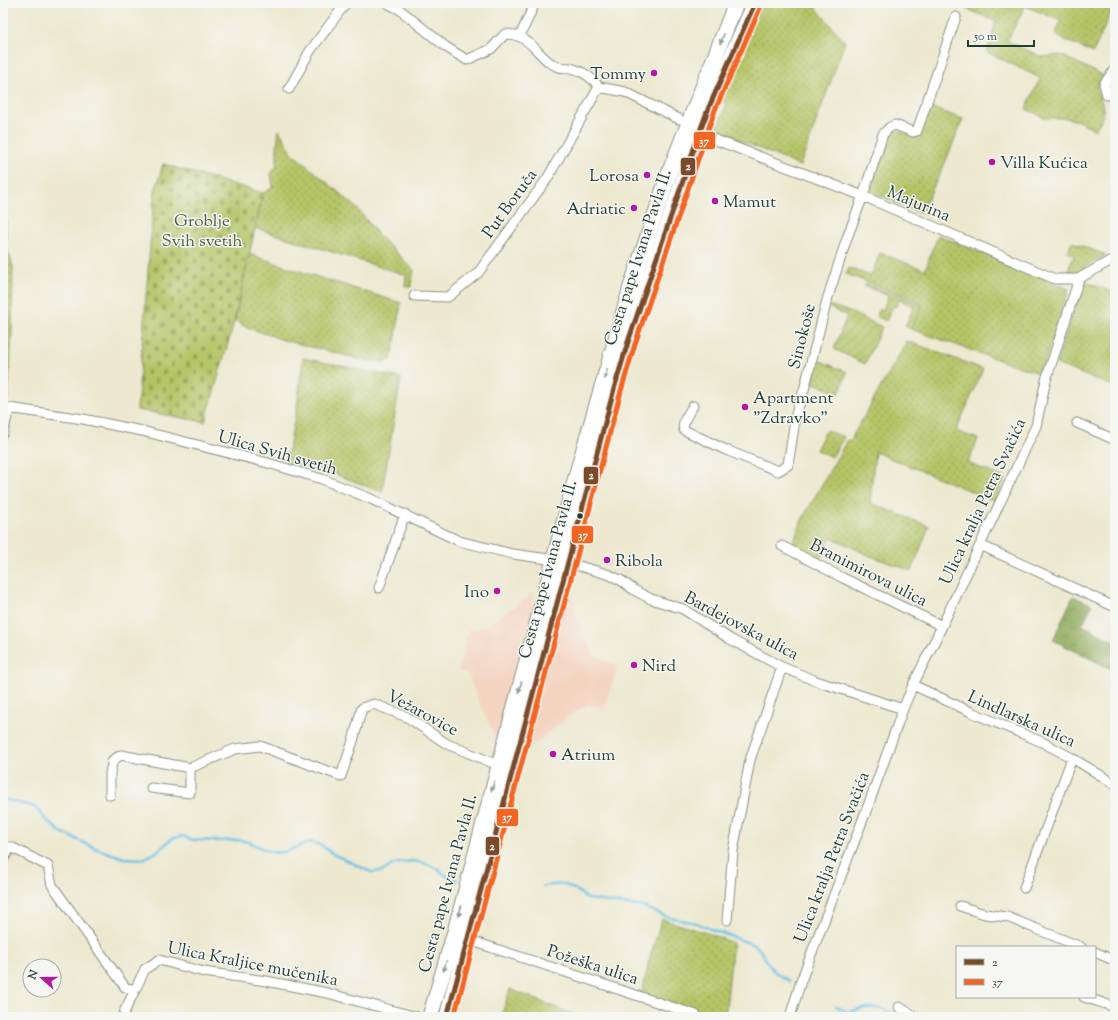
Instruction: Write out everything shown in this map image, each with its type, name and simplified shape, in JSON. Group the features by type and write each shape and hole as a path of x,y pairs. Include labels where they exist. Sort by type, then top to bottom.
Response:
{"main road":[{"name":"Cesta pape Ivana Pavla II.","path":"447,1017 562,562 579,466 631,288 670,171 736,3"},
{"name":"Cesta pape Ivana Pavla II.","path":"430,1017 456,928 498,765 562,562 631,334 685,173 707,113 755,3"}],"street":[{"path":"289,89 310,51 346,3"},
{"path":"387,3 399,9 446,47 467,60 491,49 505,34 520,36 532,45 542,58 555,66 570,68 584,73 595,81 599,87 625,92 679,119"},
{"path":"520,36 535,3"},
{"path":"863,196 883,134 895,124 913,132 917,131 956,17"},
{"path":"1107,95 1104,84 1115,69"},
{"name":"Put Boruča","path":"414,296 448,297 478,273 547,179 599,87"},
{"name":"Majurina","path":"708,137 863,196 1054,279 1078,279 1115,258"},
{"name":"Sinokoše","path":"693,406 684,422 684,430 726,450 778,471 788,465 796,414 804,390 827,300 847,238 863,196"},
{"name":"Ulica kralja Petra Svačića","path":"912,685 942,626 1036,426 1046,380 1078,279"},
{"name":"Ulica Svih svetih","path":"3,433 8,408 83,419 142,431 322,479 371,498 459,541 513,554 562,562"},
{"path":"1078,423 1115,440"},
{"path":"379,588 405,514"},
{"path":"980,545 1115,607"},
{"name":"Branimirova ulica","path":"782,546 843,578 942,626"},
{"name":"Bardejovska ulica","path":"562,562 610,575 651,599 684,609 730,639 782,667 816,681 902,709"},
{"path":"727,920 733,851 750,760 782,667"},
{"path":"902,709 912,685"},
{"name":"Lindlarska ulica","path":"912,685 1042,742 1115,784"},
{"name":"Vežarovice","path":"190,768 235,749 260,746 341,776 362,708 374,704 407,717 447,744 498,765"},
{"name":"Ulica kralja Petra Svačića","path":"790,1017 806,967 868,806 902,709"},
{"path":"110,795 110,773 113,760 121,755 190,768 190,793 151,788"},
{"path":"1024,888 1072,758"},
{"path":"3,860 11,847 48,866 52,885 56,891 125,987 135,990"},
{"path":"960,906 985,914 1007,917 1079,946"},
{"name":"Požeška ulica","path":"478,943 688,1012 696,1015 695,1017"},
{"path":"1096,952 1115,961"},
{"name":"Ulica Kraljice mučenika","path":"124,1017 125,1010 145,969 159,960 204,972 266,981 327,993 417,1017"},
{"path":"1087,998 1115,1007"},
{"path":"899,1007 916,1017"}],"shaded area":[{"path":"534,593 533,616 506,715 496,740 468,675 458,670 469,629 484,627"},
{"path":"571,595 581,629 595,656 618,666 604,707 587,705 569,716 532,746 531,722 559,618"}],"green space":[{"path":"761,3 812,3 845,42 800,166 716,130 727,103 721,100"},
{"path":"966,3 1115,3 1093,53 1055,35 1061,21 1025,6 1007,41 1042,57 1061,55 1104,76 1097,88 1103,114 1095,130 1081,122 1067,118 1045,118 1026,109 1040,78 987,52 996,21 964,8"},
{"path":"929,107 963,119 945,163 921,213 870,191 888,138 895,130 917,137"},
{"path":"279,130 293,154 355,206 381,238 414,270 411,287 405,286 406,275 255,228 263,193 273,187 271,174 277,165"},
{"name":"Groblje Svih svetih","path":"163,164 263,193 233,326 205,422 137,410 154,195"},
{"path":"3,213 6,213 6,246 13,266 12,334 8,399 3,400"},
{"path":"938,235 1069,289 1041,374 911,329 922,303 846,274 849,268 871,276 880,253 925,270"},
{"path":"1072,242 1106,255 1076,272 1067,273 1074,255 1068,252"},
{"path":"249,254 401,303 391,359 385,362 368,361 283,340 244,326 235,320"},
{"path":"1087,282 1115,293 1115,387 1056,364 1080,291"},
{"path":"866,284 922,305 911,329 905,326 914,306 899,300 896,307 893,306 886,321 876,316 880,309 883,310 888,296 864,286"},
{"path":"829,305 850,312 882,327 865,364 834,349 847,316 828,307"},
{"path":"907,341 983,369 956,431 978,439 968,463 1005,478 995,501 875,452 870,503 929,526 912,571 870,556 831,537 819,561 791,548 802,520 847,440 850,441"},
{"path":"303,358 401,378 382,492 324,470 286,462 297,407"},
{"path":"818,360 847,372 839,394 812,382"},
{"path":"826,430 844,437 832,457 816,450"},
{"path":"1073,596 1092,605 1082,625 1115,642 1115,671 1053,640"},
{"path":"662,919 733,943 726,1009 722,1017 697,1017 642,994 649,960"},
{"path":"510,989 572,1014 582,1017 501,1017"}],"waterway":[{"path":"3,799 35,807 45,819 59,831 97,849 124,858 143,859 155,853 173,838 182,836 193,840 239,840 249,842 266,850 277,853 287,851 310,842 321,845 333,854 371,872 383,871 394,864 412,861 424,863 457,880"},
{"path":"543,886 563,884 576,890 588,899 644,907 667,917 696,923 755,945 774,971 789,981"},
{"path":"836,1006 845,1011 879,1008 900,1017"}],"transit line":[{"name":"2","path":"447,1017 614,389 628,342 700,131 709,107 755,3"},
{"name":"37","path":"454,1017 621,391 635,344 715,110 761,6"}],"place":[{"name":"Tommy","path":"654,73"},
{"name":"Villa Kućica","path":"992,162"},
{"name":"Lorosa","path":"647,175"},
{"name":"Mamut","path":"715,201"},
{"name":"Adriatic","path":"634,208"},
{"name":"Apartment \"Zdravko\"","path":"745,407"},
{"name":"Ribola","path":"607,560"},
{"name":"Ino","path":"497,591"},
{"name":"Nird","path":"634,665"},
{"name":"Atrium","path":"553,754"}]}
